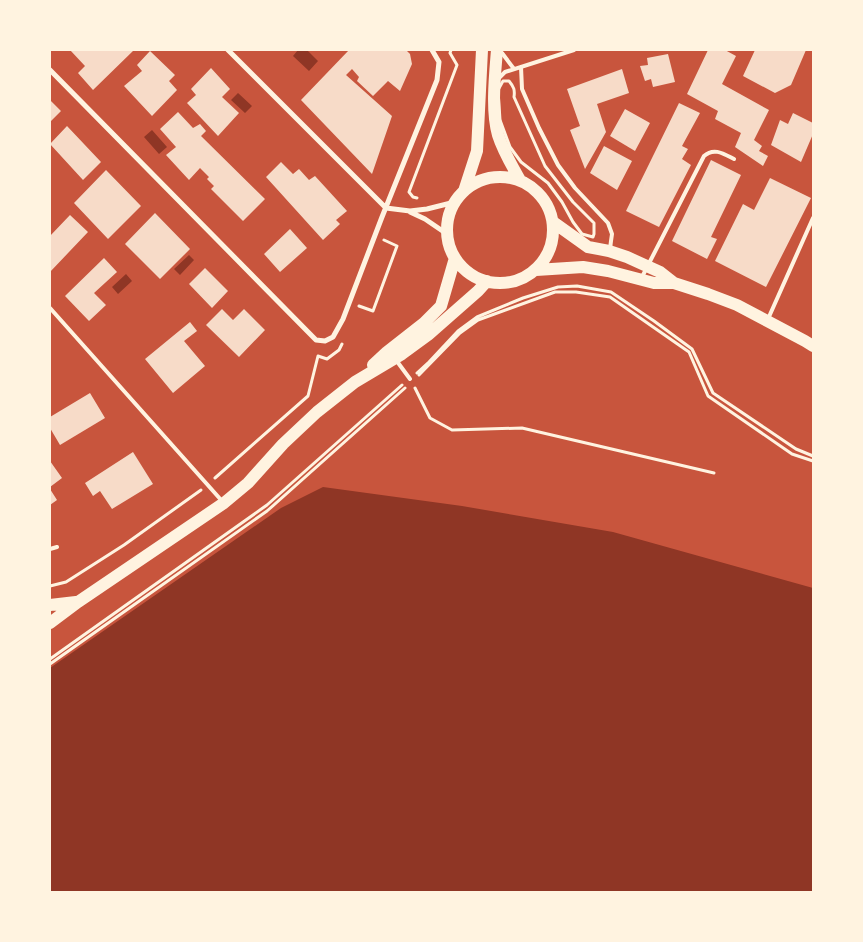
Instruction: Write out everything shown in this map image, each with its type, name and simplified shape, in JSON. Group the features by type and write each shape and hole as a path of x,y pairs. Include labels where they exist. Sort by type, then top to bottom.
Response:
{"main road":[{"path":"464,191 476,151 482,50"},
{"path":"499,50 494,107 498,134 520,180"},
{"path":"491,177 506,177 520,180 532,187 542,197 549,209 553,222 550,248 536,270 512,282 487,281 474,276 463,268 455,258 450,246 447,234 450,212 464,191 476,182 491,177"},
{"path":"553,222 588,247 627,257 660,272 674,283"},
{"path":"50,623 224,503 248,483 283,444 317,412 355,382 441,306 455,258"},
{"path":"536,270 583,266 654,283 674,283 737,305 813,346"},
{"path":"355,382 428,335 487,281"},
{"path":"50,605 78,602"}],"street":[{"path":"228,50 386,208 410,211 455,202"},
{"path":"50,70 316,340 325,341 333,337 343,319 438,80 439,62 432,50"},
{"path":"410,211 447,234"}],"lane":[{"path":"499,50 514,70"},
{"path":"495,82 505,72 574,50"},
{"path":"521,67 522,89 538,128 558,165 575,188 608,223 612,234 609,251"},
{"path":"641,280 704,156 709,152 716,151 734,159"},
{"path":"767,321 813,218"},
{"path":"50,308 224,503"},
{"path":"395,358 411,380"},
{"path":"50,549 58,547"}],"path":[{"path":"422,198 413,198 409,192 457,65 450,53 452,50"},
{"path":"503,81 509,81 513,85 515,90 514,97 545,166 573,202 594,223 593,237 582,234 548,183 521,162 510,147 500,120 498,90 503,81"},
{"path":"50,659 267,505 411,380 458,330 477,317 523,298 558,287 577,286 611,292 692,349 713,393 796,449 813,456"},
{"path":"50,664 267,511 460,333 478,320 555,292 576,292 610,297 689,352 708,396 792,454 813,461"},
{"path":"411,380 430,418 452,430 522,428 714,473"},
{"path":"50,586 66,582 124,545 207,485"}],"shaded area":[{"path":"298,50 307,50 318,61 309,71 293,56"},
{"path":"238,93 252,106 245,113 231,100"},
{"path":"152,130 167,147 159,154 144,137"},
{"path":"189,255 194,260 180,275 174,269"},
{"path":"126,274 132,281 118,294 112,287"},
{"path":"323,487 462,506 613,532 813,588 813,892 50,892 50,668 281,508"}],"building":[{"path":"70,50 134,50 93,90 78,73 85,66"},
{"path":"349,50 406,50 410,54 412,64 400,91 388,81 373,96 357,81 359,77 352,69 346,75 392,116 372,174 301,100"},
{"path":"708,50 725,50 736,56 722,84 769,110 754,140 762,146 759,151 768,156 763,166 735,147 741,133 715,119 718,111 687,94"},
{"path":"755,50 806,50 791,85 775,93 743,76"},
{"path":"150,51 175,75 169,81 177,90 152,116 124,86 142,71 137,65"},
{"path":"668,54 675,82 653,87 651,79 645,81 640,66 648,65 647,58"},
{"path":"211,68 230,89 222,97 239,113 218,136 187,103 196,95 191,89"},
{"path":"622,69 629,93 597,104 606,132 585,169 570,130 580,126 567,89"},
{"path":"50,100 61,111 50,122"},
{"path":"679,103 700,113 682,146 688,149 682,159 691,165 659,227 626,211"},
{"path":"625,109 650,123 635,151 610,136"},
{"path":"178,112 193,128 200,124 206,131 201,136 265,199 243,221 211,189 214,186 207,179 209,177 200,168 189,180 166,155 176,147 160,129"},
{"path":"793,113 813,123 813,134 801,162 771,145 780,120 788,124"},
{"path":"67,126 101,162 83,180 50,144"},
{"path":"604,146 632,161 617,190 590,173"},
{"path":"711,160 741,175 711,237 717,239 707,259 672,241"},
{"path":"281,162 293,174 299,169 309,180 315,176 347,211 336,220 340,224 323,240 266,177"},
{"path":"106,170 141,206 108,239 74,203"},
{"path":"770,178 811,198 766,287 715,261 743,204 754,210"},
{"path":"155,213 190,249 160,279 125,244"},
{"path":"70,215 88,232 50,272 50,236"},
{"path":"290,229 307,248 280,272 264,254"},
{"path":"104,258 117,272 94,293 106,305 89,321 65,296"},
{"path":"205,268 228,291 212,308 189,284"},
{"path":"222,309 233,320 244,309 265,330 239,357 206,325"},
{"path":"190,322 197,331 184,341 205,366 173,393 145,359"},
{"path":"90,393 105,418 60,445 50,428 50,417"},
{"path":"133,452 153,484 112,509 100,491 93,496 85,483"},
{"path":"50,461 62,478 50,487"},
{"path":"50,489 57,500 50,505"}]}
